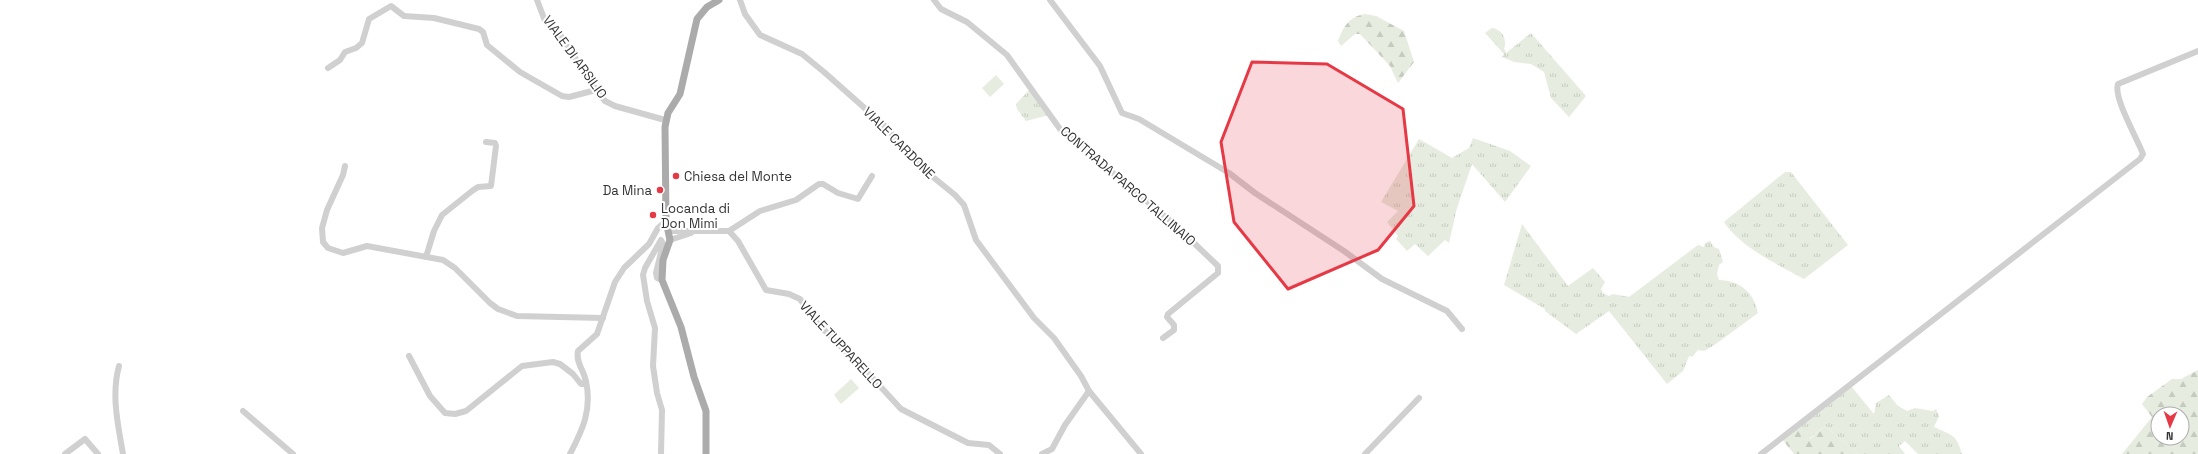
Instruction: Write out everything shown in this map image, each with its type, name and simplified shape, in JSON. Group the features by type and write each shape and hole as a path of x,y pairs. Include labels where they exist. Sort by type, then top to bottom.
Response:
{"main road":[{"path":"706,454 707,426 704,404 694,377 681,327 662,280 663,260 670,240 666,221 665,120 680,94 697,19 707,7 719,0"}],"street":[{"name":"VIALE DI ARSILIO","path":"537,0 546,20 561,36 596,90 606,101 615,106 665,120"},
{"name":"VIALE CARDONE","path":"740,0 745,14 760,35 802,54 824,72 886,127 917,164 955,195 964,205 976,240 1034,318 1054,338 1081,376 1089,391 1141,454"},
{"name":"CONTRADA PARCO TALLINAIO","path":"934,0 941,9 972,25 1007,55 1060,129 1173,223 1218,266 1218,273 1168,314 1167,317 1174,325 1174,330 1163,338"},
{"path":"1050,0 1100,66 1122,113 1139,118 1229,173 1255,193 1344,251 1382,279 1447,311 1462,329"},
{"path":"328,68 340,60 345,52 356,48 362,42 369,19 391,6 404,16 434,18 479,29 483,32 487,45 520,72 562,96 569,97 596,90"},
{"path":"1761,454 2140,159 2142,154 2137,138 2120,104 2116,88 2118,84 2198,51"},
{"path":"426,257 434,231 442,215 478,187 491,186 496,146 495,143 486,142"},
{"path":"345,166 327,210 322,228 323,242 328,248 343,253 367,246 450,263 490,303 498,309 517,316 604,318"},
{"path":"669,231 729,231 760,211 796,200 819,184 823,184 838,193 858,199 872,176"},
{"path":"570,454 587,416 589,393 586,381 577,361 578,351 597,334 604,318 615,282 624,268 649,244 658,228 666,221"},
{"path":"670,240 697,231"},
{"name":"VIALE TUPPARELLO","path":"729,231 738,241 766,290 789,294 800,299 816,322 867,372 901,409 968,443 989,445 1000,454"},
{"path":"661,454 662,410 657,393 653,366 655,328 647,301 643,275 645,268 661,240 663,244 656,273 657,278 662,280"},
{"path":"409,356 430,396 445,413 455,414 466,411 522,366 553,362 568,369 581,384 584,385 586,381"},
{"path":"119,366 115,382 116,414 123,454"},
{"path":"1042,454 1052,449 1065,425 1089,391"},
{"path":"1365,454 1419,398"},
{"path":"242,411 293,454"},
{"path":"65,454 85,439 98,454"}],"highlighted area":[{"path":"1252,62 1327,64 1403,109 1414,206 1378,250 1288,289 1234,222 1221,142"}],"green space":[{"path":"1365,14 1376,16 1404,31 1414,62 1398,83 1390,66 1360,34 1355,34 1341,46 1338,41 1342,31 1351,20"},
{"path":"1492,28 1498,30 1502,34 1505,40 1504,48 1506,53 1531,33 1586,96 1569,117 1551,98 1544,72 1531,64 1514,62 1502,57 1504,54 1485,33"},
{"path":"996,75 1004,84 990,97 982,88"},
{"path":"1029,90 1049,115 1026,121 1017,109 1016,104"},
{"path":"1473,138 1510,151 1531,166 1505,202 1472,164 1457,208 1449,243 1445,240 1428,256 1415,244 1407,251 1396,239 1398,236 1387,222 1398,211 1381,202 1419,139 1452,158 1469,148"},
{"path":"1785,172 1791,172 1848,245 1804,279 1749,247 1731,231 1724,222"},
{"path":"1522,224 1568,286 1593,268 1605,282 1601,289 1603,293 1609,296 1613,294 1629,297 1698,245 1704,247 1705,243 1710,241 1714,247 1719,249 1723,262 1719,265 1717,274 1719,280 1740,285 1745,289 1753,299 1758,313 1713,346 1704,351 1698,350 1692,357 1689,356 1683,371 1667,384 1609,311 1576,334 1545,311 1545,309 1504,285"},
{"path":"2198,370 2198,454 2122,454 2150,419 2150,446 2190,446 2190,406 2150,406 2150,414 2142,404 2147,397 2172,379 2181,379"},
{"path":"851,379 859,388 841,404 834,395"},
{"path":"1851,386 1874,414 1876,403 1889,395 1898,406 1907,411 1915,408 1933,411 1936,409 1939,416 1934,427 1953,436 1958,443 1962,454 1918,454 1905,441 1899,446 1905,454 1858,454 1825,426 1809,439 1798,428"},
{"path":"1825,426 1858,454 1794,454 1782,439 1798,428 1810,439"}],"place":[{"name":"Chiesa del Monte","path":"676,176"},
{"name":"Da Mina","path":"660,190"},
{"name":"Locanda di Don Mimi","path":"653,215"}]}
